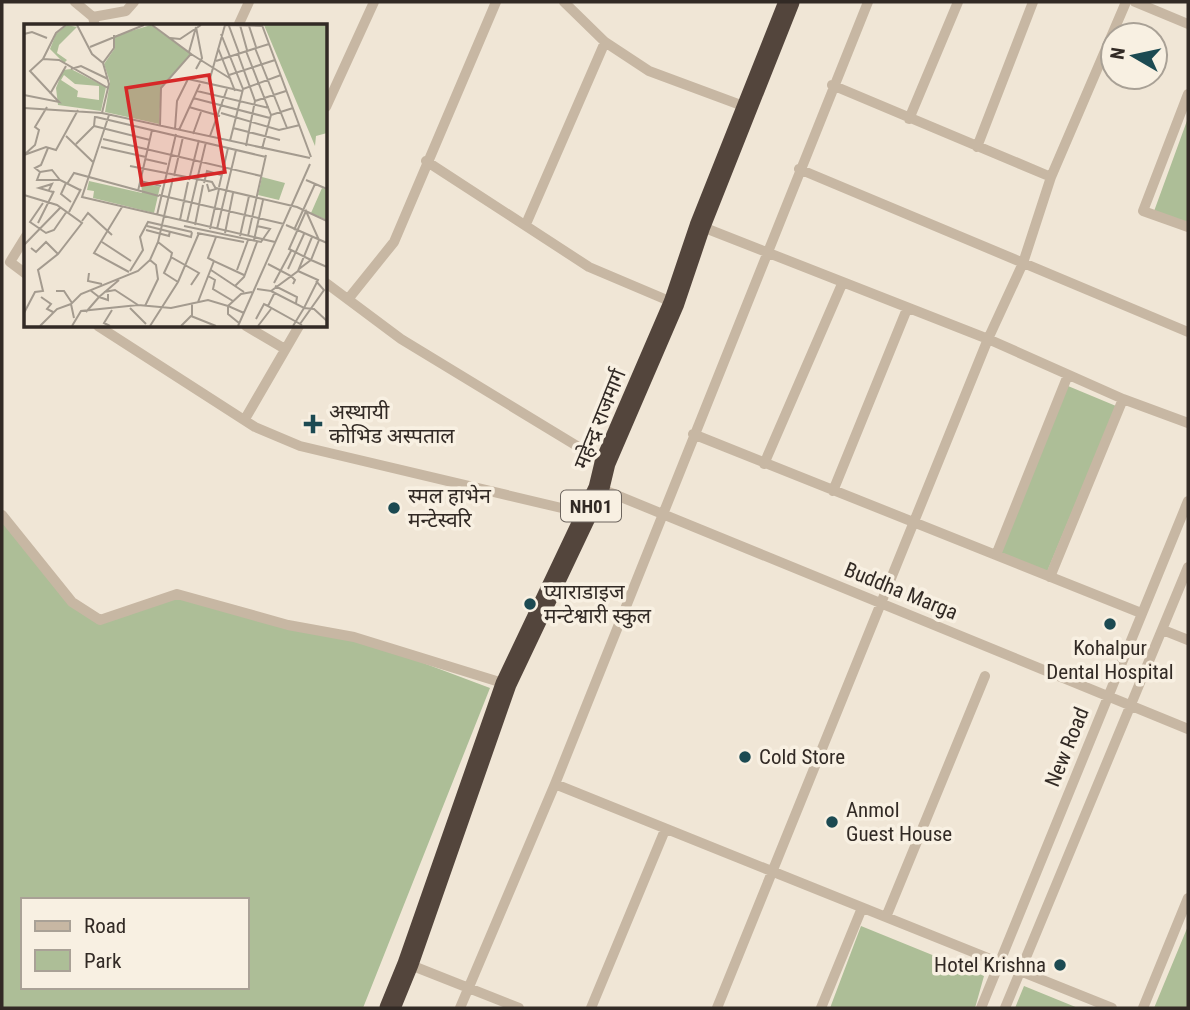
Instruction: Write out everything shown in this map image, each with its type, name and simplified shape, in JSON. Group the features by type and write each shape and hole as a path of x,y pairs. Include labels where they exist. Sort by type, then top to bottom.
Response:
{"highway":[{"name":"महेन्द्र राजमार्ग","path":"390,1008 408,964 506,684 598,488 674,303 700,226 789,2"}],"street":[{"path":"75,2 94,22 126,11 134,2"},
{"path":"239,24 249,2"},
{"path":"327,105 374,2"},
{"path":"349,298 394,242 426,161 496,2"},
{"path":"564,2 604,42 649,71 746,107"},
{"path":"460,1008 555,784 765,252 868,2"},
{"path":"909,119 958,2"},
{"path":"977,147 1033,2"},
{"path":"717,1008 988,339 1023,263 1051,177 1126,2"},
{"path":"1135,2 1188,24"},
{"path":"526,224 604,42"},
{"path":"832,85 1051,177"},
{"path":"1188,94 1143,211 1188,227"},
{"path":"426,161 589,267 674,303"},
{"path":"799,169 1188,332"},
{"path":"700,226 842,284 988,339 1123,399 1188,423"},
{"path":"24,239 10,262 24,272"},
{"path":"327,284 401,339 606,463"},
{"path":"764,464 842,284"},
{"path":"833,491 907,309"},
{"path":"100,327 244,419 300,446 587,514"},
{"path":"248,327 285,349"},
{"path":"244,419 298,327"},
{"path":"996,555 1068,375"},
{"path":"1050,577 1123,399"},
{"path":"693,434 1141,613"},
{"name":"Buddha Marga","path":"598,488 1188,729"},
{"name":"New Road","path":"981,1008 1188,501"},
{"path":"2,515 72,602 100,620 177,594 288,625 354,637 506,684"},
{"name":"New Road","path":"1005,1008 1188,566"},
{"path":"1163,630 1188,640"},
{"path":"886,917 985,676"},
{"path":"555,784 1112,1008"},
{"path":"591,1008 664,830"},
{"path":"1143,1008 1188,898"},
{"path":"821,1008 862,908"},
{"path":"408,964 519,1008"}],"green space":[{"path":"1188,118 1188,227 1153,214"},
{"path":"1068,386 1116,406 1047,572 999,554"},
{"path":"2,515 72,602 100,620 177,594 354,637 490,688 363,1008 2,1008"},
{"path":"861,926 984,976 975,1008 830,1008"},
{"path":"1188,926 1188,1008 1154,1008"},
{"path":"1024,986 1078,1008 1015,1008"}],"place":[{"name":"अस्थायी कोभिड अस्पताल","path":"313,424"},
{"name":"स्मल हाभेन मन्टेस्वरि","path":"394,508"},
{"name":"प्याराडाइज मन्टेश्वारी स्कुल","path":"530,604"},
{"name":"Kohalpur Dental Hospital","path":"1110,624"},
{"name":"Cold Store","path":"745,757"},
{"name":"Anmol Guest House","path":"832,822"},
{"name":"Hotel Krishna","path":"1060,965"}]}
